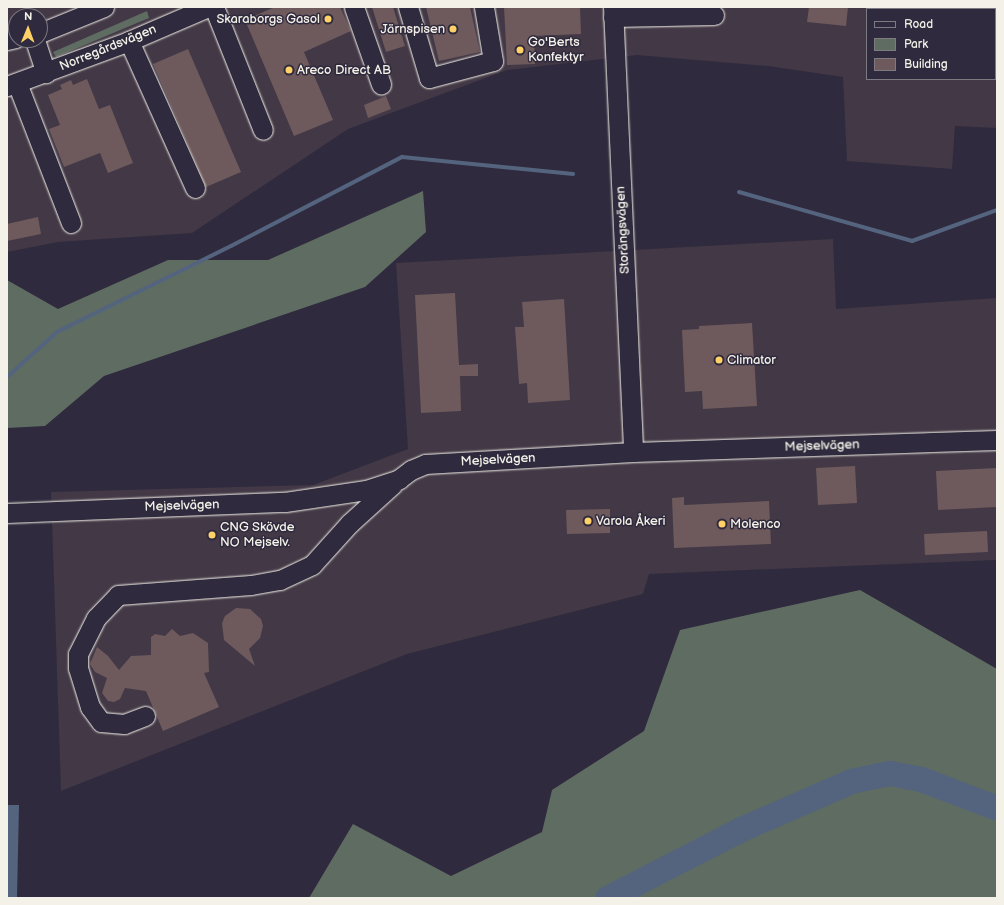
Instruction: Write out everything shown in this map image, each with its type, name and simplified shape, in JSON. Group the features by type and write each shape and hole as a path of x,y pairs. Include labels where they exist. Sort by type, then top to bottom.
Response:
{"street":[{"path":"48,29 104,7"},
{"name":"Norregårdsvägen","path":"12,85 129,41 208,7"},
{"path":"214,7 264,130"},
{"path":"354,7 381,84"},
{"path":"408,7 429,78 493,61 484,7"},
{"path":"613,12 714,15"},
{"name":"Storängsvägen","path":"613,12 633,452"},
{"path":"129,41 196,188"},
{"path":"38,48 46,73"},
{"path":"12,85 71,223"},
{"name":"Mejselvägen","path":"7,513 285,502 366,490 399,479 411,470 425,464 633,452 997,440"},
{"path":"145,716 124,724 101,722 90,707 78,668 78,654 96,618 118,595 251,585 280,580 312,565 350,523 399,479"}],"shaded area":[{"path":"7,7 997,7 997,128 955,126 952,169 847,161 843,77 768,66 637,55 507,70 348,129 192,233 58,242 7,252"},
{"path":"833,239 836,309 997,298 997,560 649,574 643,594 407,654 61,791 51,492 313,485 408,449 396,263"}],"green space":[{"path":"147,11 149,18 56,57 53,52"},
{"path":"423,191 426,232 365,287 104,376 45,426 7,428 7,280 58,309 168,260 268,260"},
{"path":"860,590 997,669 997,898 309,898 353,824 451,876 542,832 552,790 644,731 680,630"}],"water":[{"path":"7,805 19,805 17,898 7,898"}],"building":[{"name":"Areco Direct AB","path":"275,7 340,7 351,31 304,52 333,120 294,136 245,20"},
{"path":"372,7 393,7 405,46 386,52"},
{"name":"Järnspisen","path":"426,7 470,7 480,52 439,61"},
{"name":"Go'Berts Konfektyr","path":"504,7 580,7 581,34 534,36 535,64 507,65"},
{"path":"809,7 848,7 846,26 807,22"},
{"path":"188,49 241,172 206,187 153,64"},
{"path":"87,79 99,109 110,105 133,163 108,173 100,153 64,167 49,129 60,125 48,95 62,89 60,85 71,80 73,85"},
{"path":"386,96 391,109 368,118 364,105"},
{"path":"38,217 41,234 7,241 7,224"},
{"path":"455,293 459,365 478,364 478,376 460,376 461,411 421,413 415,295"},
{"path":"564,299 570,400 528,403 527,383 519,384 515,327 524,327 522,302"},
{"name":"Climator","path":"752,323 757,406 703,409 702,391 685,392 682,330 699,329 699,326"},
{"path":"855,466 857,503 818,505 816,468"},
{"path":"997,468 997,507 938,510 936,471"},
{"name":"Molenco","path":"684,497 684,505 769,501 771,544 674,548 672,498"},
{"name":"Varola Åkeri","path":"610,509 610,533 567,534 566,510"},
{"path":"987,531 988,552 925,555 924,534"},
{"path":"236,608 250,609 261,619 263,626 260,638 249,649 255,666 224,640 222,623 225,616"},
{"path":"172,629 180,636 193,633 208,643 209,672 204,673 219,707 163,731 146,691 125,688 120,699 114,702 108,701 102,693 107,678 95,672 90,664 97,647 108,656 119,670 131,656 151,655 151,637 155,634 165,636"}],"waterway":[{"path":"7,377 57,332 231,246 402,157 573,174"},
{"path":"739,192 912,241 997,210"},
{"path":"607,898 741,829 851,781 890,773 921,779 997,808"}],"place":[{"name":"Skaraborgs Gasol","path":"328,19"},
{"name":"Järnspisen","path":"453,29"},
{"name":"Go'Berts Konfektyr","path":"520,50"},
{"name":"Areco Direct AB","path":"289,70"},
{"name":"Climator","path":"719,360"},
{"name":"Varola Åkeri","path":"588,521"},
{"name":"Molenco","path":"722,524"},
{"name":"CNG Skövde NO Mejselv.","path":"212,535"}]}
